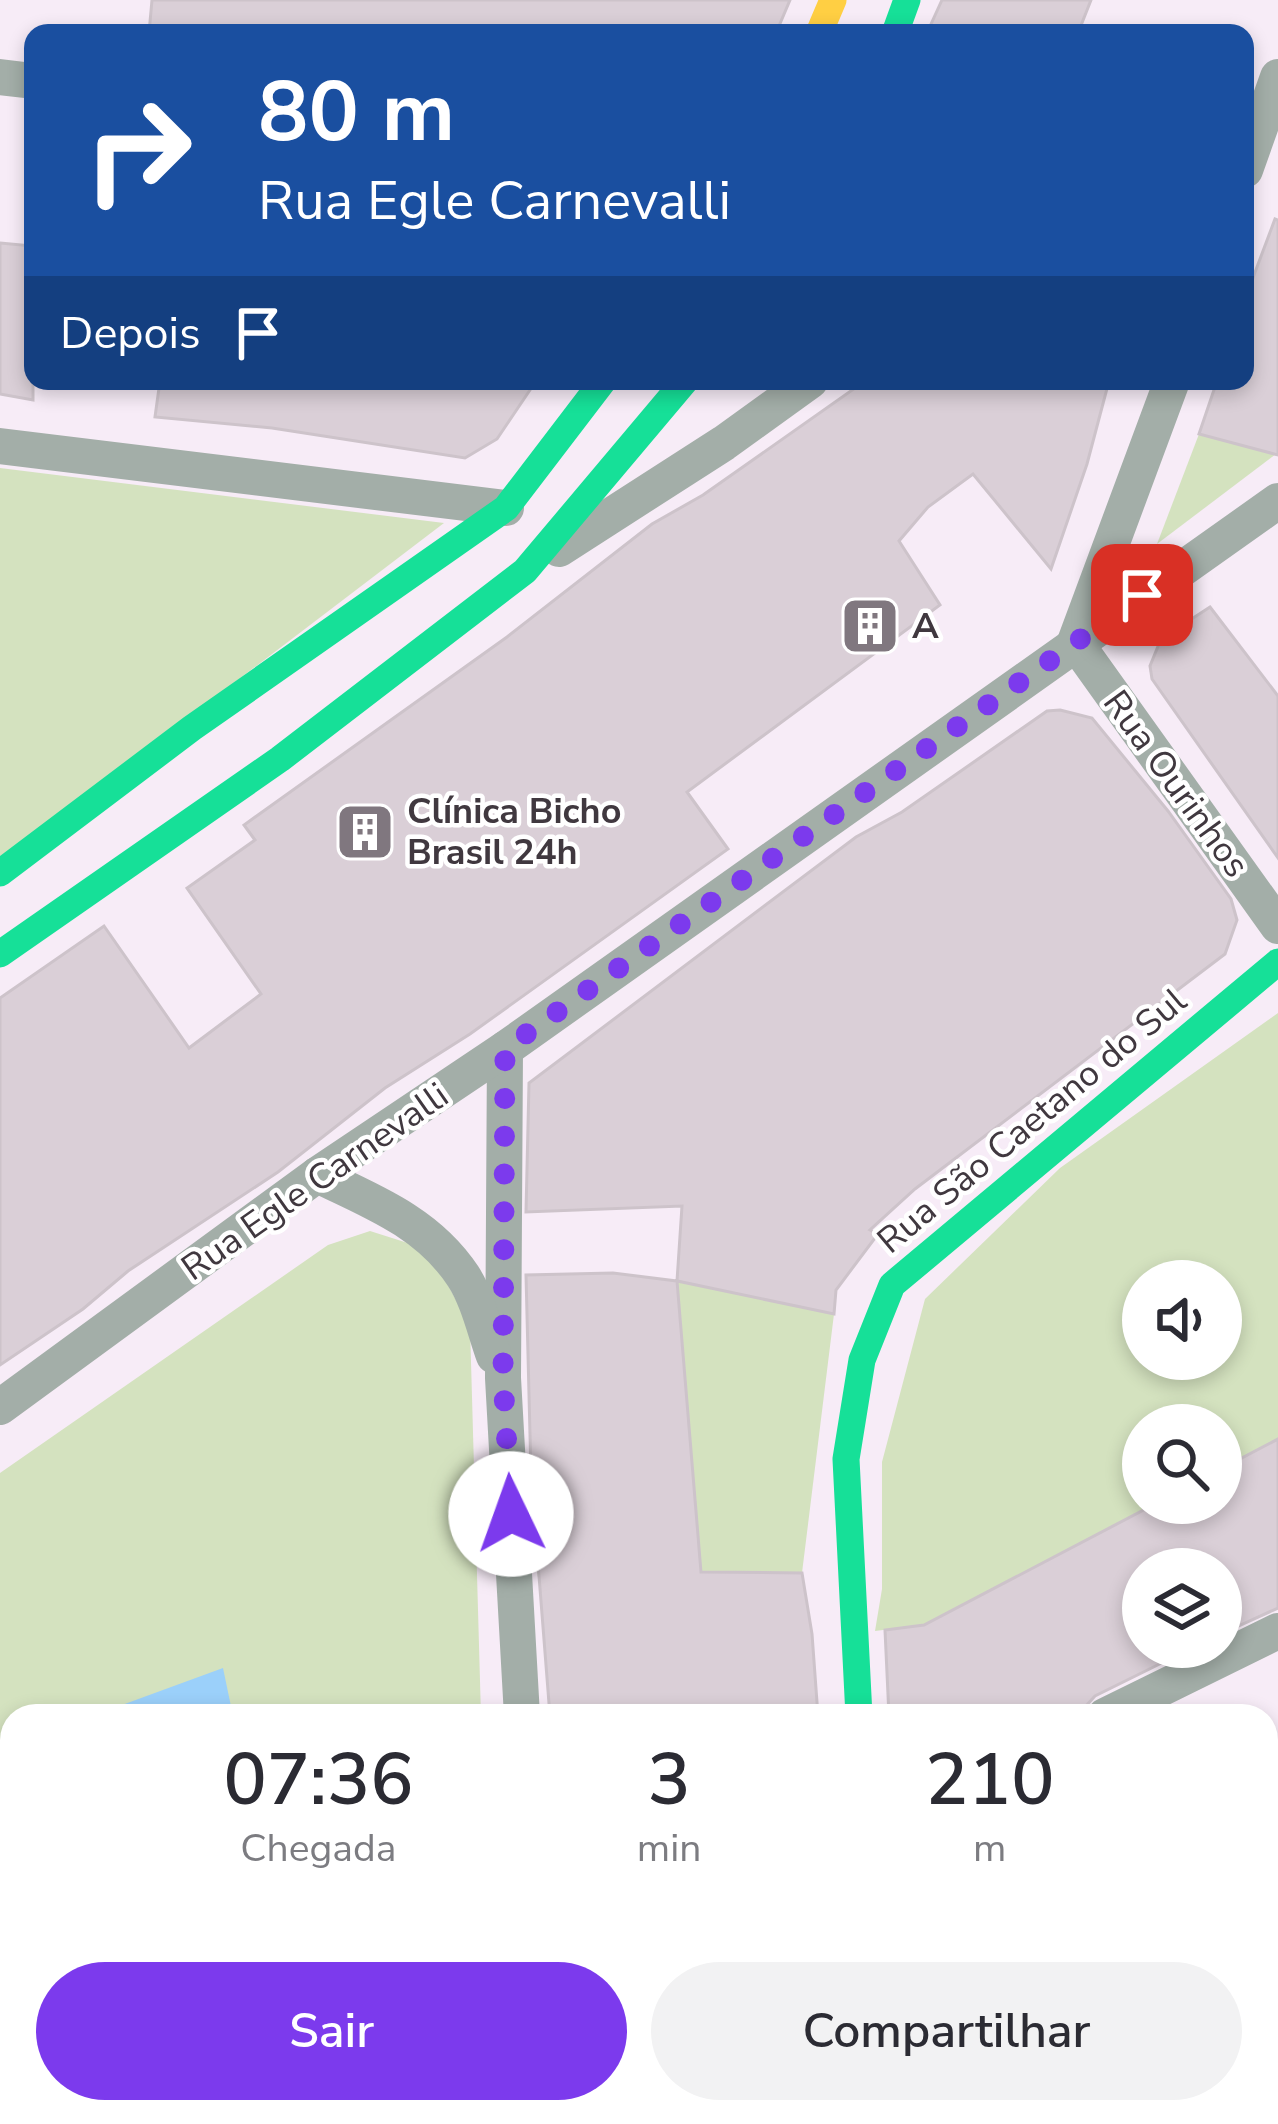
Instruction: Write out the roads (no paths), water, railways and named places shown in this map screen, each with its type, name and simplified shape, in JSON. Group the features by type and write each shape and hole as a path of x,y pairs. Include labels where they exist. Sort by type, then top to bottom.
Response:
{"main road":[{"path":"0,874 242,705 506,508 596,390"},
{"path":"0,954 230,781 525,571 678,390"},
{"name":"Rua São Caetano do Sul","path":"858,1704 846,1459 862,1360 892,1285 1278,962"}],"street":[{"path":"1254,133 1264,91"},
{"path":"525,571 798,390"},
{"path":"1075,642 1169,390"},
{"path":"662,412 693,437 724,443"},
{"path":"0,446 506,508"},
{"name":"Rua Egle Carnevalli","path":"0,1407 317,1175 505,1049 1278,501"},
{"name":"Rua Ourinhos","path":"1075,642 1278,926"},
{"path":"505,1049 503,1378 521,1704"},
{"path":"317,1175 397,1213 440,1247 466,1280 503,1378"},
{"path":"1129,1704 1278,1630"}],"water":[{"path":"223,1668 230,1704 125,1704"}],"place":[{"name":"A","path":"870,626"},
{"name":"Clínica Bicho Brasil 24h","path":"365,832"}]}
